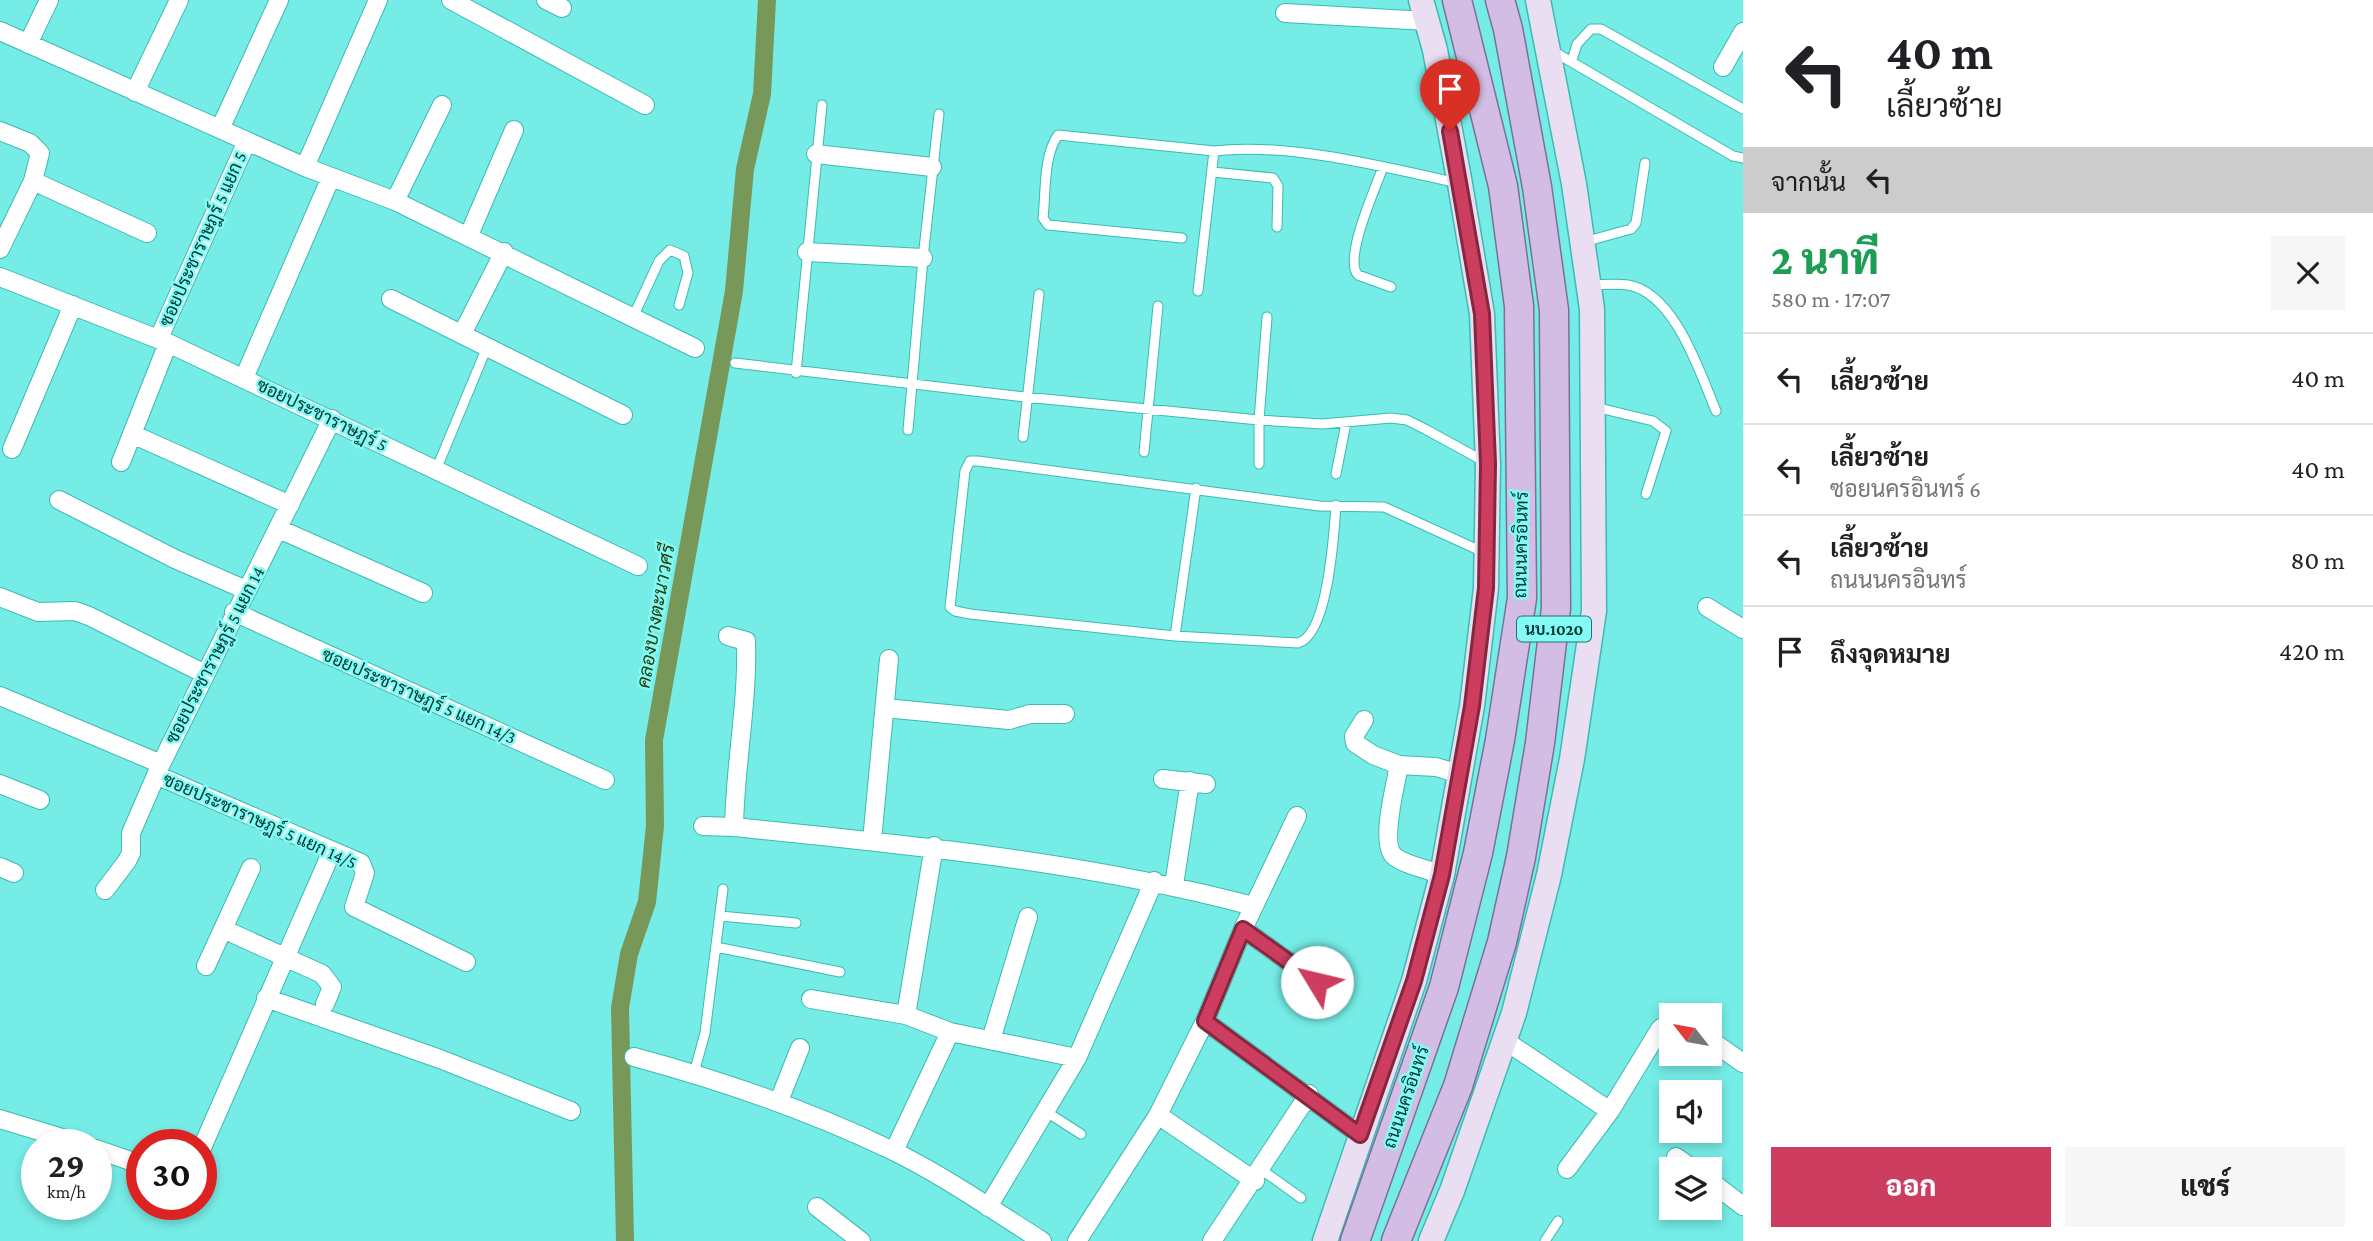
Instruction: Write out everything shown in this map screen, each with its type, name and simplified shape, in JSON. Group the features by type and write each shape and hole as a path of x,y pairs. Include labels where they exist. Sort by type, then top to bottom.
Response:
{"main road":[{"name":"ถนนนครอินทร์","path":"1355,1241 1444,988 1478,853 1500,740 1522,598 1520,306 1503,187 1457,0"},
{"name":"ถนนนครอินทร์","path":"1396,1241 1458,1086 1502,942 1521,857 1540,743 1556,608 1554,310 1537,187 1508,29 1500,0"},
{"name":"นบ.1020","path":"1431,1241 1452,1191 1514,1013 1549,875 1572,758 1594,611 1593,407 1588,285 1550,49 1538,0"},
{"name":"ถนนนครอินทร์","path":"1325,1241 1414,981 1442,875 1472,706 1489,555 1482,314 1460,184 1424,10"},
{"path":"1340,1241 1368,1175 1384,1161"},
{"path":"1409,1241 1420,1200 1418,1186"}],"street":[{"path":"28,44 49,0"},
{"path":"135,92 178,0"},
{"path":"220,129 279,0"},
{"path":"305,167 378,0"},
{"path":"451,0 645,105"},
{"path":"1285,13 1424,10"},
{"path":"0,31 305,167 395,201 695,348"},
{"path":"1723,67 1743,32"},
{"path":"395,201 442,105"},
{"path":"468,235 514,130"},
{"path":"0,131 30,143 40,153 33,181 0,249"},
{"name":"ซอยประชาราษฎร์ 5 แยก 5","path":"121,462 163,340 247,141"},
{"path":"816,154 932,167"},
{"path":"244,378 331,177"},
{"path":"33,181 147,233"},
{"path":"807,251 923,258"},
{"path":"462,334 503,252"},
{"name":"ซอยประชาราษฏร์ 5","path":"0,277 163,340 638,566"},
{"path":"391,299 622,415"},
{"path":"12,449 73,305"},
{"name":"ซอยประชาราษฎร์ 5 แยก 14","path":"105,890 127,862 131,833 158,769 332,419"},
{"path":"132,434 290,505"},
{"path":"58,500 175,559 246,590"},
{"path":"279,529 423,593"},
{"path":"0,597 29,610 75,611 89,616 203,674"},
{"path":"1707,607 1743,629"},
{"name":"ซอยประชาราษฎร์ 5 แยก 14/3","path":"234,612 605,780"},
{"path":"728,636 746,641 747,676 736,778 734,827"},
{"path":"872,841 889,659"},
{"name":"ซอยประชาราษฎร์ 5 แยก 14/5","path":"0,696 365,867 354,907 466,962"},
{"path":"885,708 1009,720 1030,714 1065,715"},
{"path":"1364,720 1353,736 1354,743 1373,755 1399,765 1436,767 1459,774"},
{"path":"1399,765 1387,836 1388,850 1396,858 1442,875"},
{"path":"1163,779 1198,782 1174,885"},
{"path":"0,784 40,800"},
{"path":"1077,1241 1158,1115 1205,1021 1243,929 1297,816"},
{"path":"703,826 934,846 1154,881 1254,906"},
{"path":"906,1015 934,846"},
{"path":"210,1129 332,851"},
{"path":"206,965 251,869"},
{"path":"988,1206 1077,1058 1154,881"},
{"path":"991,1040 1028,917"},
{"path":"223,929 328,980 332,987 325,1004"},
{"path":"1243,929 1335,995"},
{"path":"266,998 440,1059 571,1111"},
{"path":"811,999 906,1015 950,1032 1077,1058"},
{"path":"1205,1021 1309,1094 1360,1135"},
{"path":"1567,1169 1610,1111 1659,1031"},
{"path":"894,1151 950,1032"},
{"path":"1504,1040 1610,1111"},
{"path":"779,1101 800,1048"},
{"path":"1722,1048 1743,1063"},
{"path":"635,1057 779,1101 894,1151 1042,1241"},
{"path":"1212,1241 1309,1094"},
{"path":"1158,1115 1258,1175"},
{"path":"0,1119 33,1129"},
{"path":"1722,1190 1743,1206"},
{"path":"817,1207 861,1241"}],"lane":[{"path":"1572,60 1584,35 1591,29 1601,29 1743,109"},
{"path":"1550,49 1721,150 1743,158"},
{"path":"796,373 822,105"},
{"path":"908,430 939,114"},
{"path":"1182,238 1048,225 1043,218 1053,144 1058,135 1214,151 1235,148 1342,159 1460,184"},
{"path":"1198,290 1214,151"},
{"path":"1582,242 1631,229 1636,223 1645,163"},
{"path":"1383,167 1354,249 1352,264 1358,275 1391,287"},
{"path":"1213,172 1273,178 1278,186 1277,227"},
{"path":"633,317 659,261 670,250 684,256 688,273 679,305"},
{"path":"1588,285 1630,285 1657,300 1679,328 1716,411"},
{"path":"1023,437 1025,397 1039,294"},
{"path":"1144,452 1158,306"},
{"path":"1259,464 1259,420 1267,317"},
{"path":"436,470 487,347"},
{"path":"735,363 796,373 1259,420 1346,423 1391,418 1407,420 1488,464"},
{"path":"1593,407 1653,421 1666,431 1646,494"},
{"path":"1336,474 1346,423"},
{"path":"1336,505 1333,552 1315,628 1307,641 1298,643 1175,636 955,611 950,607 966,466 970,461 1196,488 1319,506 1336,505 1384,508 1489,555"},
{"path":"1175,636 1196,488"},
{"path":"694,1073 705,1033 723,889"},
{"path":"720,916 796,923"},
{"path":"716,947 840,972"},
{"path":"1045,1111 1081,1134"},
{"path":"1258,1175 1301,1198"},
{"path":"1545,1241 1558,1221"}],"waterway":[{"name":"คลองบางตะนาวศรี","path":"625,1241 620,1008 629,954 647,902 655,826 654,740 734,291 745,169 762,94 767,0"}],"route":[{"path":"1317,982 1243,929 1205,1021 1309,1094 1360,1135 1414,981 1442,875 1472,706 1489,555 1482,314 1450,131"}]}
